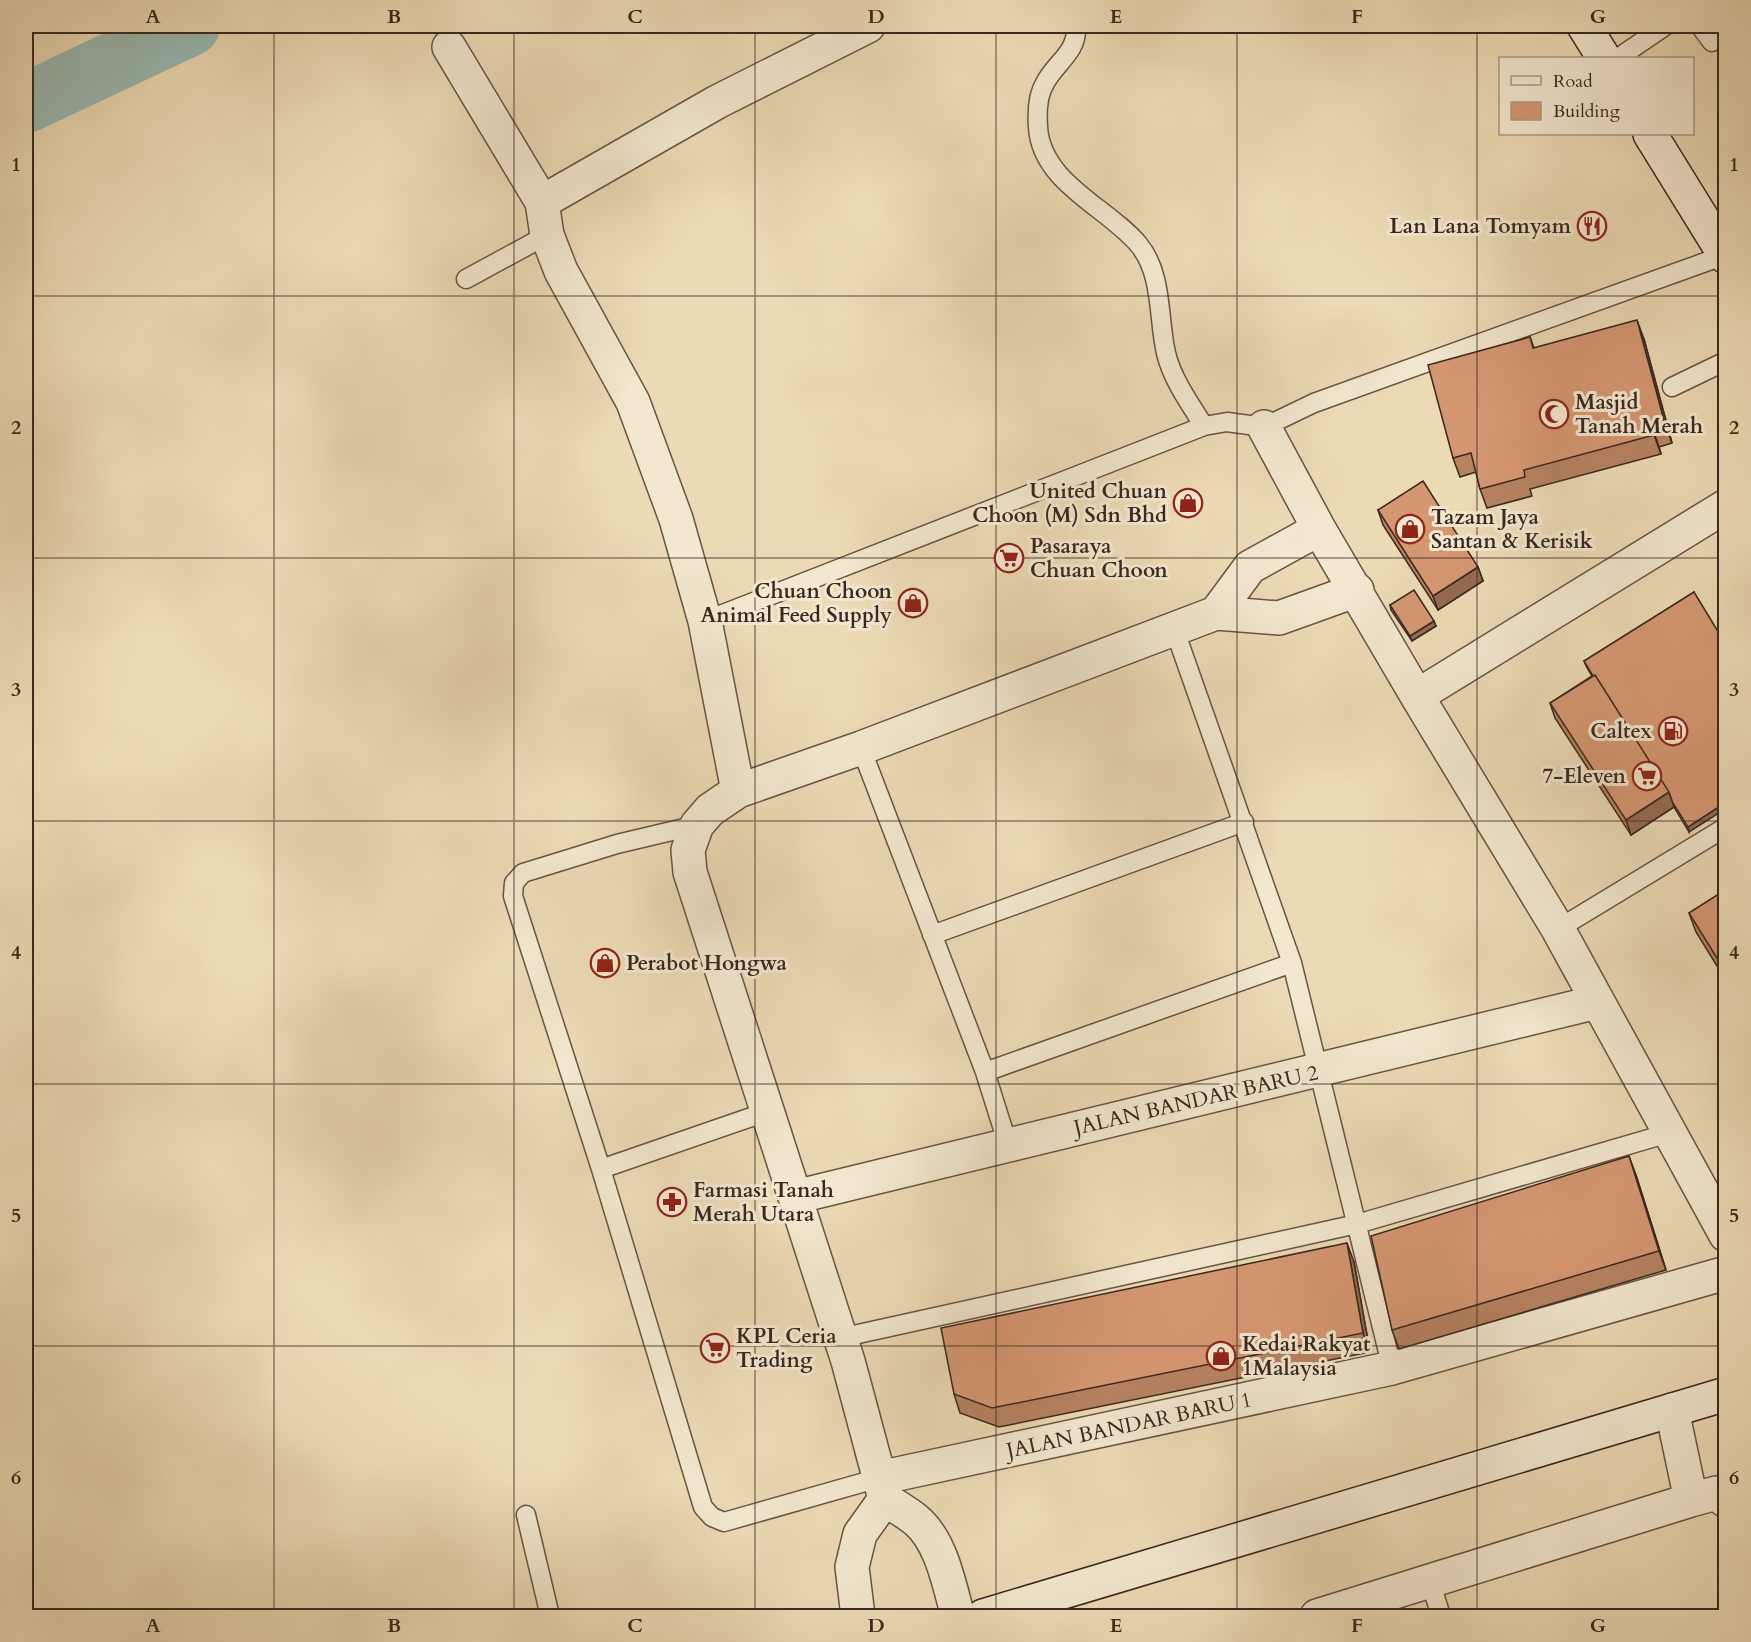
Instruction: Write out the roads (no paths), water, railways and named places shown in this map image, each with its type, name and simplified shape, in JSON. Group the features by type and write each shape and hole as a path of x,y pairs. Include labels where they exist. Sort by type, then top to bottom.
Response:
{"street":[{"path":"542,202 717,102 868,26"},
{"path":"1584,26 1603,57"},
{"path":"448,47 542,202 547,235 561,271 633,402 676,519 705,621 738,791"},
{"path":"1651,135 1725,256"},
{"path":"1264,427 1319,530 1357,590 1417,696 1558,930 1725,1235"},
{"path":"1417,696 1725,506"},
{"path":"1216,613 1250,567 1319,530"},
{"path":"1357,590 1279,618 1216,613 1175,631 861,748 738,791 710,810 697,825 688,850 690,872 840,1338 882,1488 917,1521 933,1542 948,1581 978,1616 1725,1394"},
{"name":"JALAN BANDAR BARU 2","path":"795,1197 1597,1002"},
{"name":"JALAN BANDAR BARU 1","path":"882,1488 1392,1368 1725,1273"},
{"path":"1672,1410 1690,1500"},
{"path":"858,1617 852,1567 860,1534 882,1488"},
{"path":"1317,1617 1690,1500 1716,1493 1725,1501"}],"lane":[{"path":"1076,26 1073,48 1044,84 1038,103 1038,130 1045,152 1055,168 1079,195 1122,227 1140,246 1153,268 1166,355 1189,402 1204,426"},
{"path":"1619,57 1665,26"},
{"path":"1700,26 1712,42"},
{"path":"466,279 547,235"},
{"path":"705,621 1204,426 1227,422 1264,427 1314,403 1725,256"},
{"path":"1672,387 1725,361"},
{"path":"1175,631 1292,963 1392,1368"},
{"path":"861,748 986,1072 1008,1145"},
{"path":"932,935 1244,822"},
{"path":"697,825 617,844 523,873 514,883 513,897 601,1169 703,1507 712,1517 724,1522 882,1488"},
{"path":"1558,930 1725,827"},
{"path":"986,1072 1292,963"},
{"path":"601,1169 766,1112"},
{"path":"840,1338 1358,1224 1669,1133"},
{"path":"526,1515 550,1617"},
{"path":"1430,1581 1442,1617"}],"waterway":[{"path":"26,103 190,26"}],"place":[{"name":"Lan Lana Tomyam","path":"1592,226"},
{"name":"Masjid Tanah Merah","path":"1554,414"},
{"name":"United Chuan Choon (M) Sdn Bhd","path":"1188,503"},
{"name":"Tazam Jaya Santan & Kerisik","path":"1410,529"},
{"name":"Pasaraya Chuan Choon","path":"1009,558"},
{"name":"Chuan Choon Animal Feed Supply","path":"913,603"},
{"name":"Caltex","path":"1673,731"},
{"name":"7-Eleven","path":"1647,776"},
{"name":"Perabot Hongwa","path":"605,963"},
{"name":"Farmasi Tanah Merah Utara","path":"672,1202"},
{"name":"KPL Ceria Trading","path":"715,1348"},
{"name":"Kedai Rakyat 1Malaysia","path":"1221,1356"}]}
